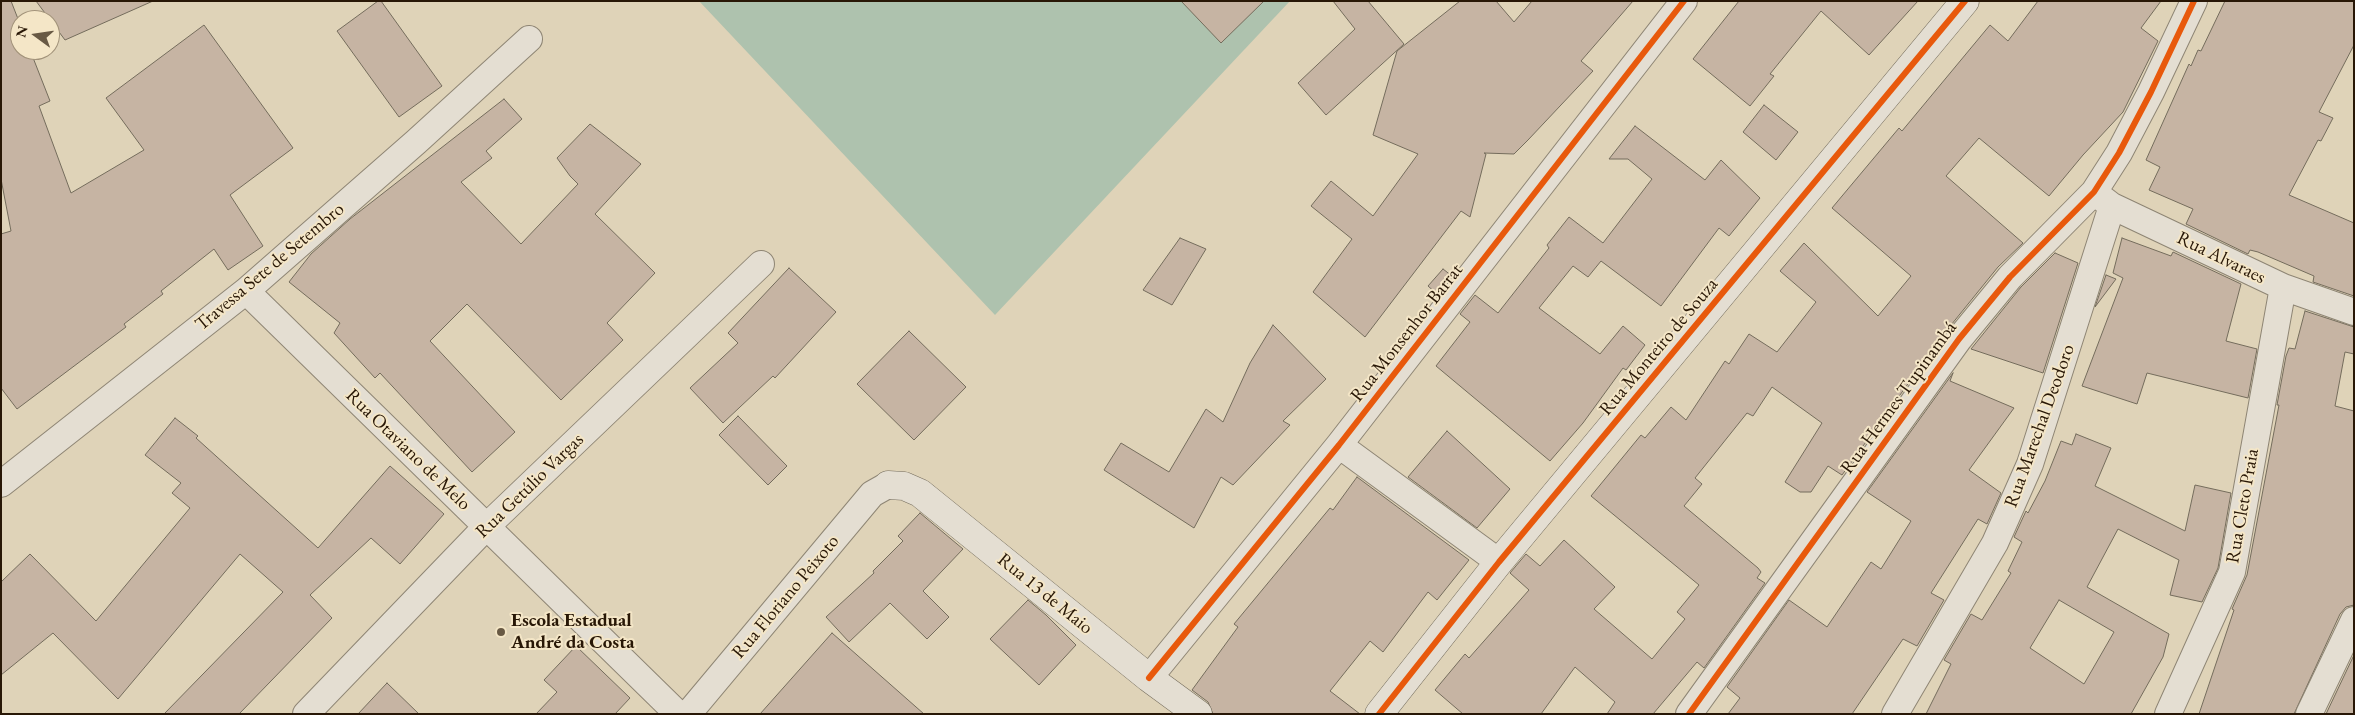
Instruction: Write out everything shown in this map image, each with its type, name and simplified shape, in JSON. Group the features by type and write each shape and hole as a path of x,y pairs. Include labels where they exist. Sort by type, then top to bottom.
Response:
{"street":[{"name":"Rua Monsenhor Barrat","path":"1149,678 1339,445 1684,1"},
{"name":"Rua Monteiro de Souza","path":"1378,714 1499,562 1965,1"},
{"name":"Rua Hermes Tupinambá","path":"1689,714 1959,340 2010,277 2103,199 2119,153 2151,92 2194,1"},
{"name":"Travessa Sete de Setembro","path":"1,484 246,291 423,136 530,39"},
{"name":"Rua Alvaraes","path":"2103,199 2283,287 2354,312"},
{"name":"Rua Marechal Deodoro","path":"1895,714 1995,543 2030,464 2103,199"},
{"name":"Rua Getúlio Vargas","path":"306,714 487,526 761,264"},
{"name":"Rua Cleto Praia","path":"2168,714 2232,572 2283,287"},
{"name":"Rua Otaviano de Melo","path":"246,291 678,714"},
{"path":"1339,445 1499,562"},
{"name":"Rua 13 de Maio","path":"888,485 904,486 920,494 1149,678 1198,714"},
{"name":"Rua Floriano Peixoto","path":"688,714 872,494 888,485"},
{"path":"2309,714 2354,620"}],"shaded area":[{"path":"699,1 1290,1 995,315"}],"building":[{"path":"1,1 11,1 15,10 10,10 10,60 34,60 50,101 39,106 71,193 144,150 106,98 204,25 293,148 230,195 263,246 228,270 214,249 161,291 163,294 124,324 126,327 17,409 1,388 1,234 11,231 1,179"},
{"path":"36,1 153,1 65,40 60,33 60,10 43,10"},
{"path":"378,1 381,1 442,86 399,117 337,31"},
{"path":"1181,1 1264,1 1221,43"},
{"path":"1333,1 1368,1 1404,44 1326,115 1298,83 1355,29"},
{"path":"1460,1 1496,1 1514,22 1532,1 1633,1 1581,61 1593,71 1528,140 1514,154 1484,153 1486,154 1470,217 1461,211 1365,337 1313,292 1352,239 1311,206 1331,181 1373,216 1418,154 1373,135 1397,51"},
{"path":"1739,1 1918,1 1869,55 1821,11 1770,74 1774,76 1750,106 1693,59"},
{"path":"2038,1 2161,1 2141,28 2158,41 2123,112 2083,155 2049,196 1979,138 1946,176 2023,243 1998,267 1947,330 1842,475 1828,466 1811,492 1800,492 1785,482 1822,423 1772,387 1753,416 1747,413 1695,478 1702,484 1684,506 1758,568 1761,572 1757,578 1765,583 1704,668 1697,662 1653,714 1607,714 1615,702 1575,667 1541,714 1463,714 1435,690 1465,654 1469,658 1529,590 1510,573 1526,554 1540,566 1564,540 1615,587 1594,609 1652,659 1685,619 1677,612 1699,585 1591,496 1641,435 1645,438 1671,407 1686,420 1725,361 1729,364 1749,334 1777,352 1816,302 1780,271 1804,243 1878,316 1911,276 1832,208 1899,128 1902,131 1990,25 2008,41"},
{"path":"2225,1 2354,1 2354,45 2319,112 2333,118 2321,141 2318,140 2289,195 2354,223 2354,296 2313,282 2314,276 2258,252 2250,250 2248,254 2186,224 2193,209 2149,190 2160,167 2146,160 2189,64 2191,66 2198,50 2201,51"},
{"path":"504,99 522,119 486,151 492,158 461,182 521,244 578,184 557,158 590,124 641,164 595,214 655,273 607,323 623,340 561,400 467,304 430,341 515,432 472,472 380,373 375,378 334,333 340,323 289,282 311,254 350,219"},
{"path":"1764,105 1798,132 1776,160 1743,132"},
{"path":"1635,126 1705,180 1721,160 1760,198 1729,236 1719,228 1661,306 1601,261 1588,277 1573,266 1539,308 1600,354 1623,326 1645,345 1626,370 1623,368 1583,423 1550,461 1436,366 1470,322 1460,314 1475,295 1498,313 1549,248 1547,245 1569,217 1603,243 1652,179 1628,159 1609,159"},
{"path":"1180,238 1206,249 1172,305 1143,290"},
{"path":"2122,238 2171,256 2173,252 2241,284 2226,341 2257,349 2248,398 2147,373 2137,404 2082,386 2123,278 2113,273"},
{"path":"2055,253 2078,263 2043,373 1971,349 2021,287"},
{"path":"789,268 836,312 775,378 773,376 723,423 690,388 738,343 728,333"},
{"path":"1443,269 1452,276 1437,294 1428,286"},
{"path":"2106,275 2116,279 2095,307"},
{"path":"2305,311 2354,327 2354,354 2345,352 2335,406 2354,411 2354,605 2346,607 2340,614 2294,714 2199,714 2234,610 2232,609 2247,575 2279,405 2277,405 2286,356 2289,348 2295,349"},
{"path":"1273,325 1326,379 1283,421 1290,425 1233,485 1221,477 1194,528 1104,470 1121,443 1169,472 1206,409 1223,422 1250,363"},
{"path":"909,331 966,387 914,440 857,384"},
{"path":"1953,373 1950,381 2014,408 1969,470 2001,493 1987,524 1978,519 1931,593 1944,600 1917,646 1903,639 1852,714 1728,714 1740,698 1727,687 1789,600 1827,627 1871,562 1881,569 1911,521 1867,492"},
{"path":"738,416 787,466 768,485 719,435"},
{"path":"175,418 198,436 196,438 318,548 390,466 444,514 400,564 371,538 310,595 332,618 239,714 164,714 283,592 240,554 118,699 53,633 1,675 1,582 30,554 96,621 190,508 172,493 181,483 145,455"},
{"path":"1447,431 1510,489 1477,528 1408,477"},
{"path":"2076,434 2111,448 2095,486 2185,531 2195,485 2231,493 2218,568 2202,602 2170,595 2179,560 2118,529 2087,587 2169,634 2163,657 2131,714 1926,714 1951,664 1944,660 1971,614 1982,620 2011,573 2008,571 2022,542 2014,537 2026,511 2028,513 2045,481 2061,441 2072,445","holes":["2059,600 2114,632 2084,684 2030,648"]},
{"path":"1357,477 1469,560 1437,600 1428,592 1383,652 1370,641 1330,691 1360,714 1213,714 1208,702 1192,690 1238,627 1234,624 1330,508 1333,510"},
{"path":"920,513 963,549 923,591 949,617 927,639 890,603 849,642 826,617 874,573 873,571 903,541 898,536"},
{"path":"1028,600 1076,645 1039,685 990,639"},
{"path":"832,633 924,714 760,714"},
{"path":"576,646 630,698 615,714 536,714 557,692 544,680"},
{"path":"2354,655 2354,714 2326,714"},
{"path":"387,683 419,714 358,714"}],"cycle path":[{"path":"1149,678 1339,445 1684,1"},
{"path":"1379,714 1499,562 1965,1"},
{"path":"1689,714 1959,339 2010,277 2094,192 2119,153 2151,92 2194,1"}],"place":[{"name":"Escola Estadual André da Costa","path":"501,632"}]}
